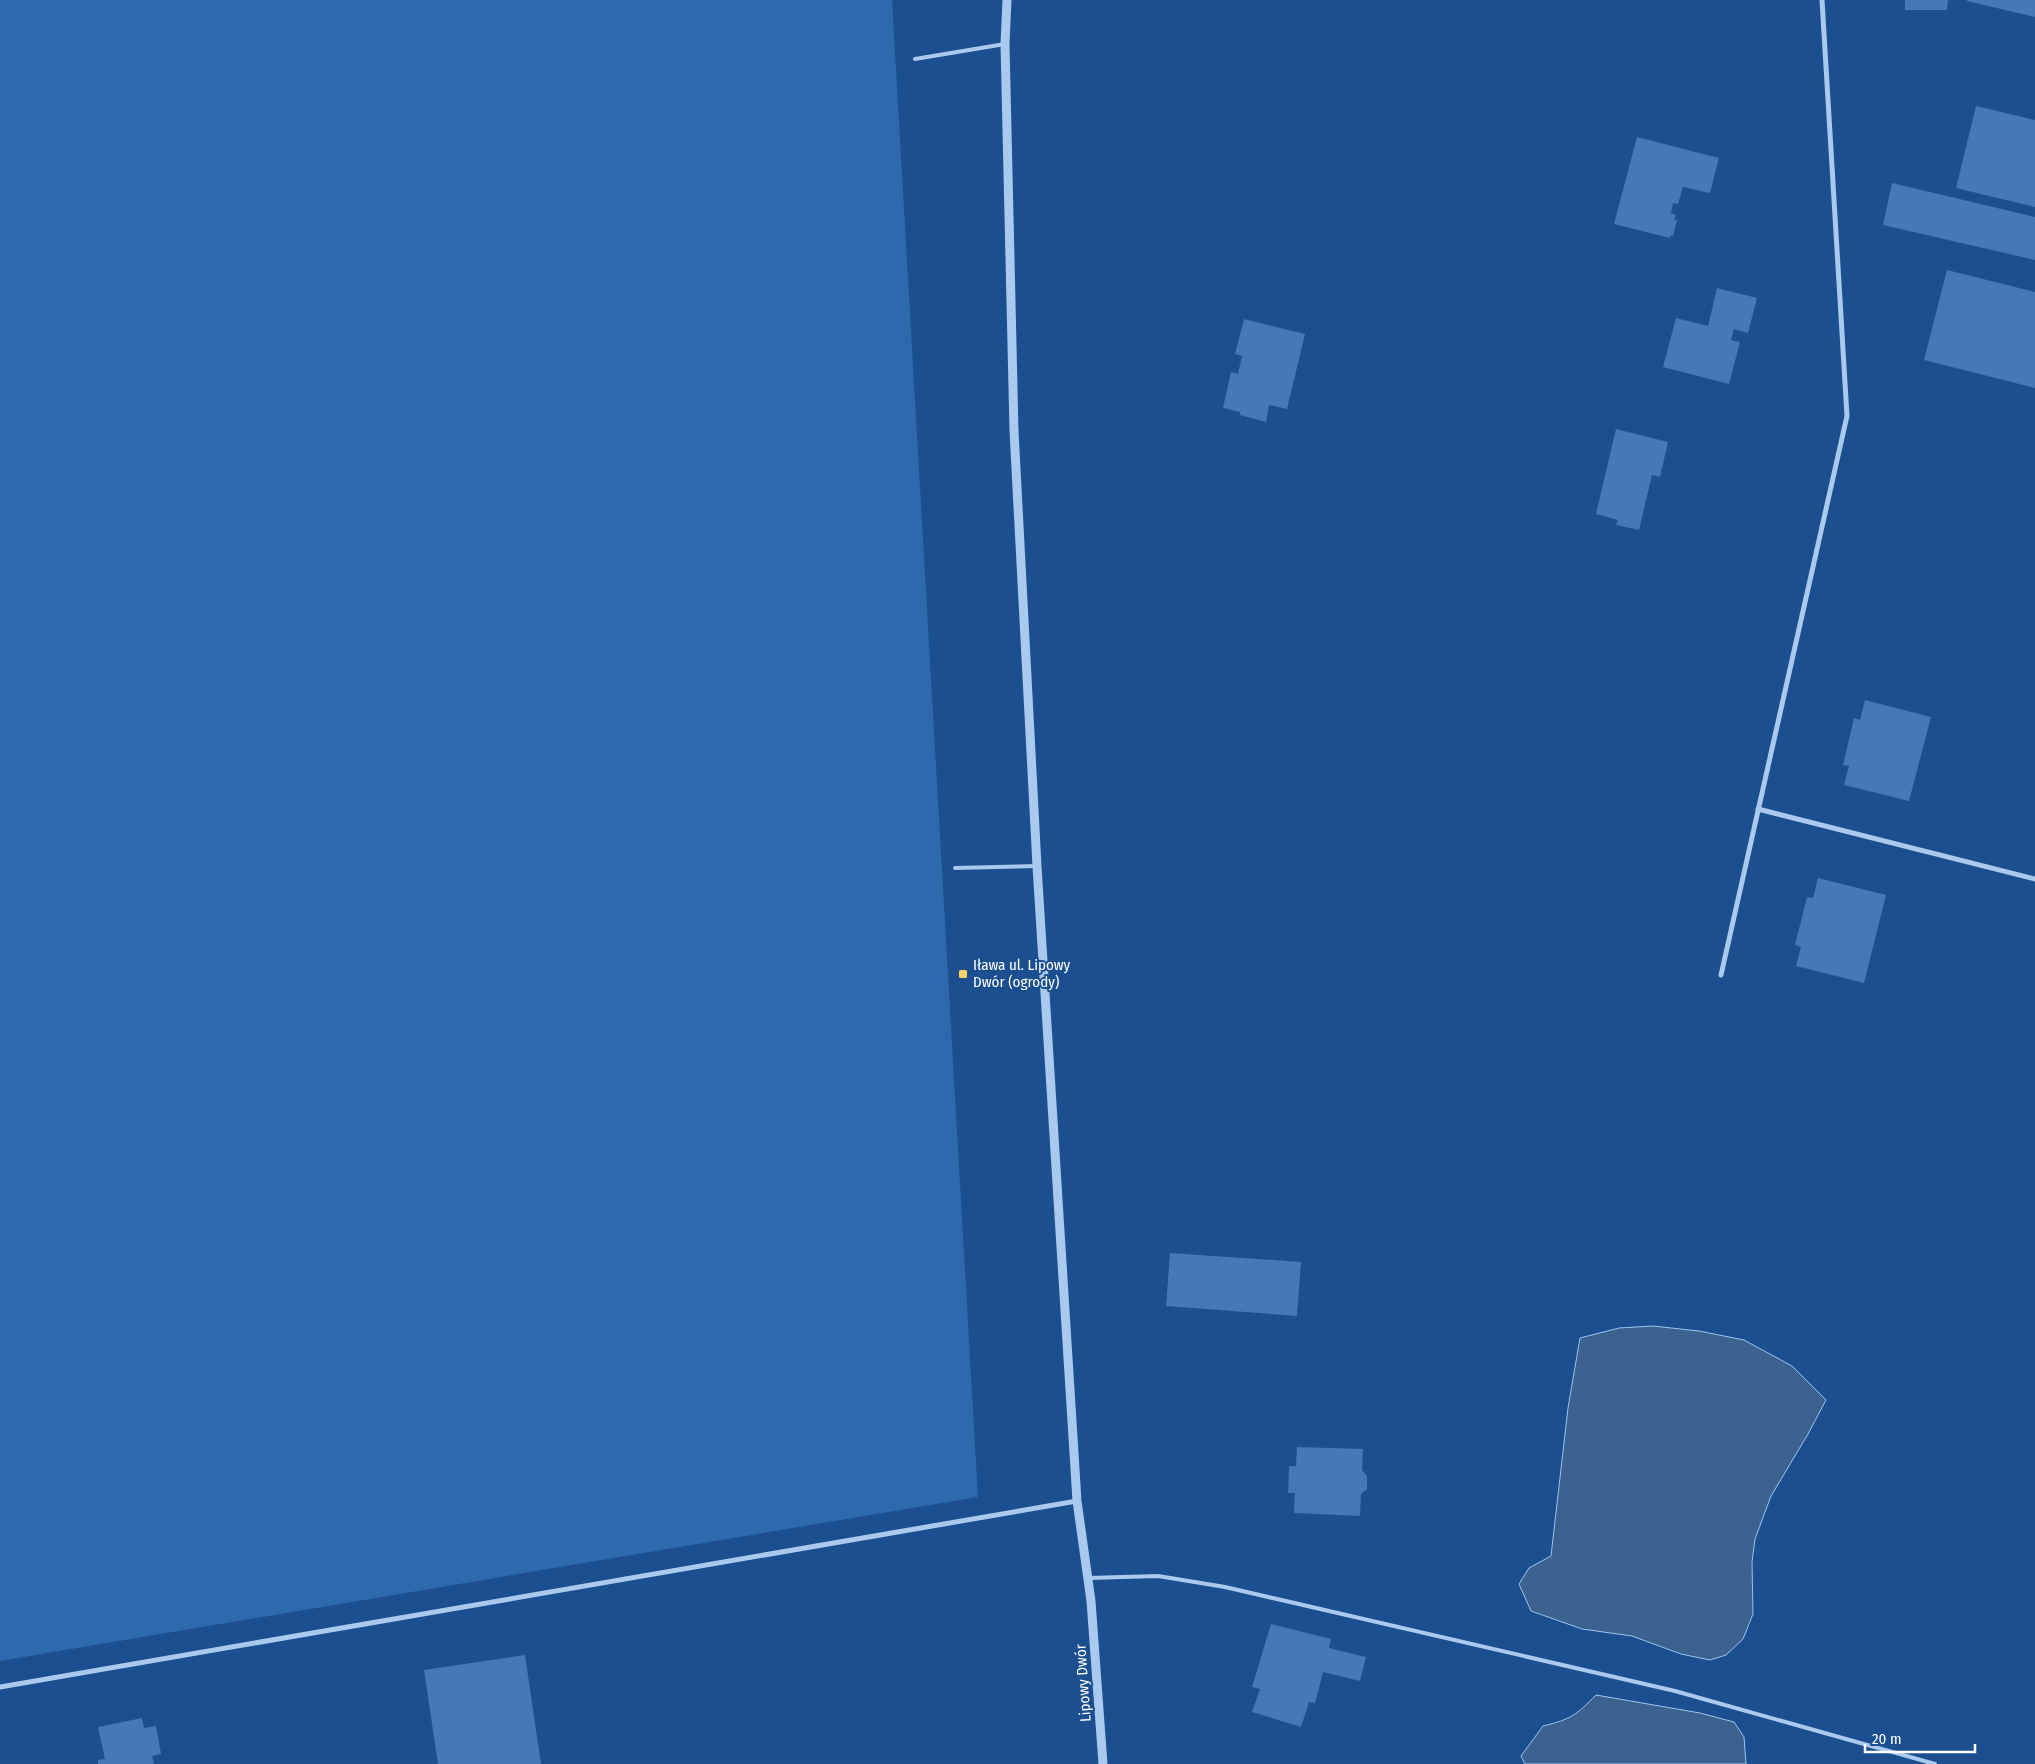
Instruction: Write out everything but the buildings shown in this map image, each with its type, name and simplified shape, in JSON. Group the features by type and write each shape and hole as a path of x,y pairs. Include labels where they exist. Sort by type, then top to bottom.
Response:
{"street":[{"name":"Lipowy Dwór","path":"1007,0 1005,44 1014,431 1037,866 1076,1501 1091,1601 1102,1764"},
{"path":"1721,975 1847,416 1822,0"},
{"path":"1758,810 2035,879"},
{"path":"0,1687 1076,1501"}],"lane":[{"path":"915,59 1005,44"},
{"path":"955,868 1037,866"},
{"path":"1088,1578 1158,1576 1225,1588 1674,1691 1934,1764"}],"shaded area":[{"path":"0,0 892,0 978,1497 0,1661"},
{"path":"1653,1326 1699,1331 1744,1340 1792,1366 1826,1400 1771,1496 1755,1539 1752,1562 1753,1614 1743,1639 1726,1655 1710,1660 1681,1654 1632,1636 1582,1629 1531,1611 1519,1584 1529,1568 1551,1556 1568,1408 1580,1338 1619,1328"},
{"path":"1596,1695 1700,1713 1734,1722 1744,1737 1746,1764 1525,1764 1521,1756 1543,1726 1561,1721 1573,1715"}],"place":[{"name":"Iława ul. Lipowy Dwór (ogrody)","path":"963,974"}]}
